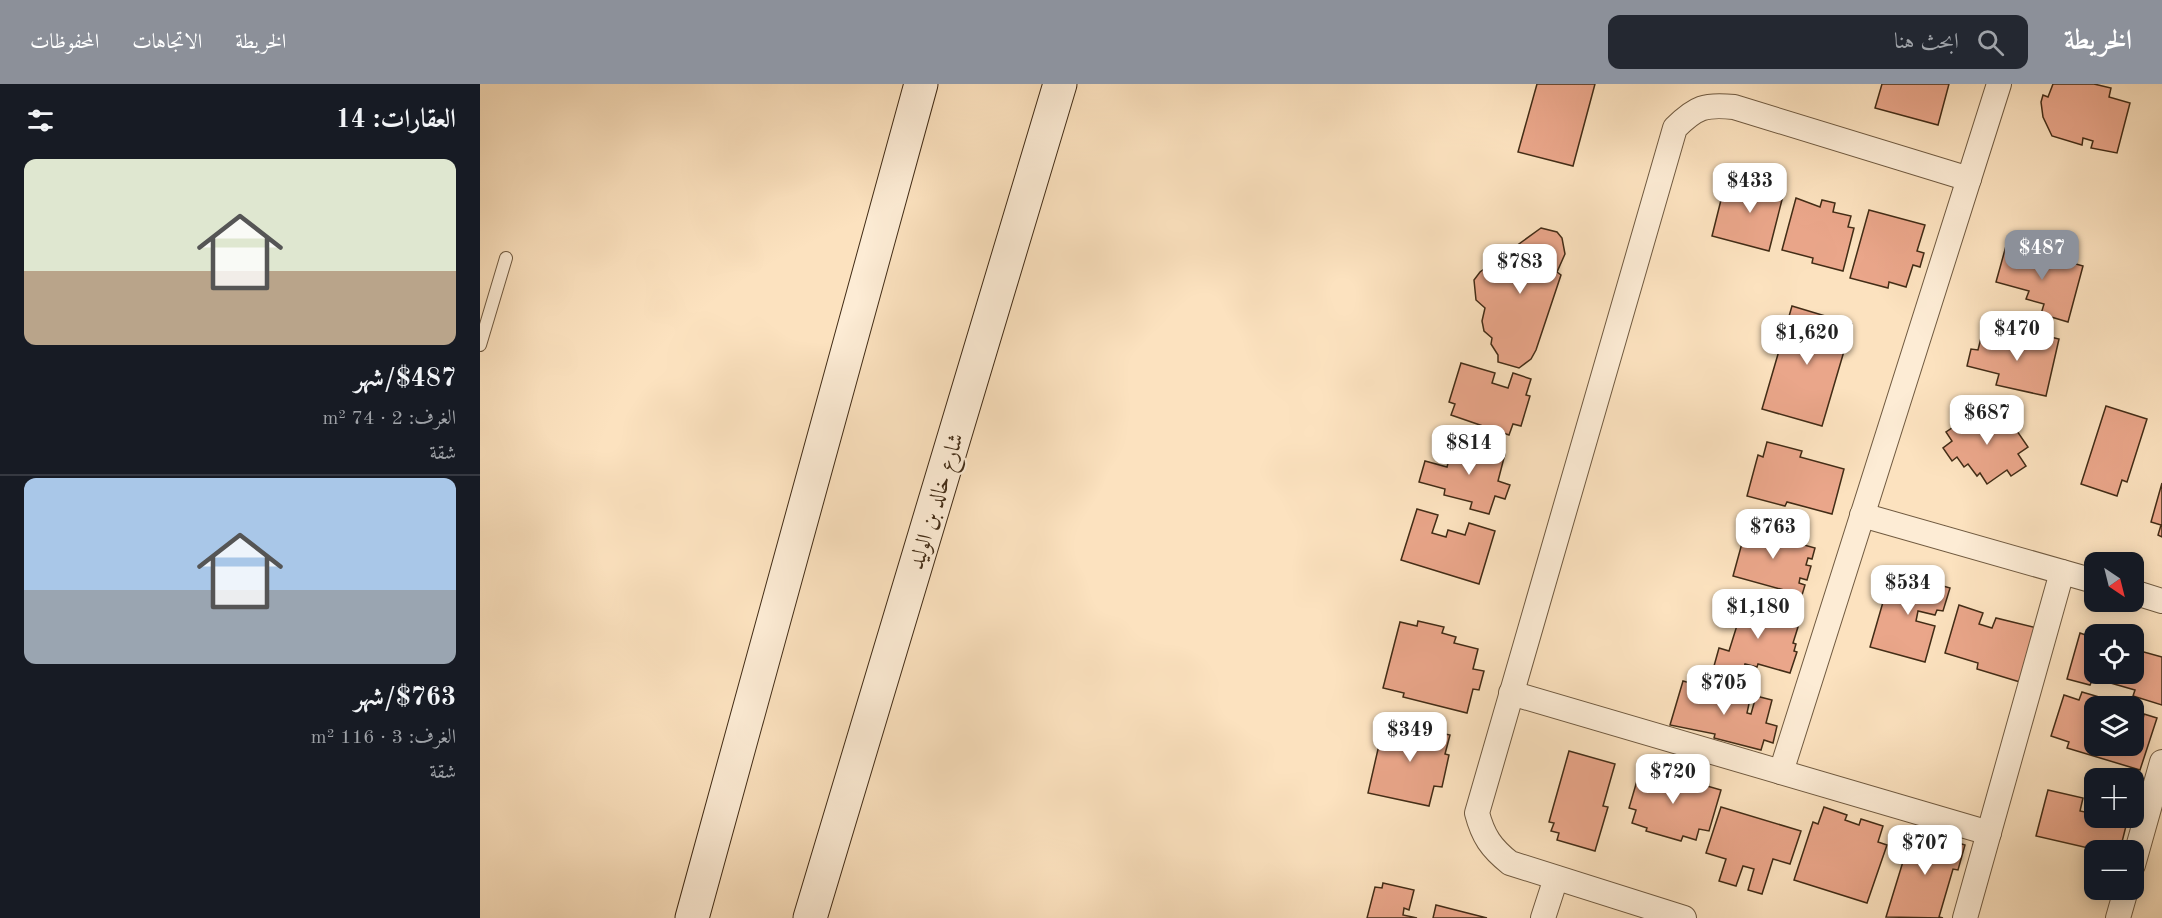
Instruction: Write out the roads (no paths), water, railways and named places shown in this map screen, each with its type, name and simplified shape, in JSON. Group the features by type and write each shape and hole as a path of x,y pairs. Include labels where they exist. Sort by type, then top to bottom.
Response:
{"main road":[{"path":"692,918 921,84"},
{"name":"شارع خالد بن الوليد","path":"810,918 1060,84"}],"street":[{"path":"1781,772 1999,84"},
{"path":"1684,918 1510,863 1494,850 1482,833 1477,813 1675,128 1691,112 1712,105 1734,107 1969,178"},
{"path":"1862,515 2084,578"},
{"path":"1965,918 2062,572"},
{"path":"2144,595 2162,601"},
{"path":"1511,693 1989,833"},
{"path":"2140,840 2162,762"},
{"path":"1543,918 1556,878"},
{"path":"2118,918 2123,900"}],"lane":[{"path":"480,345 506,258"}]}
